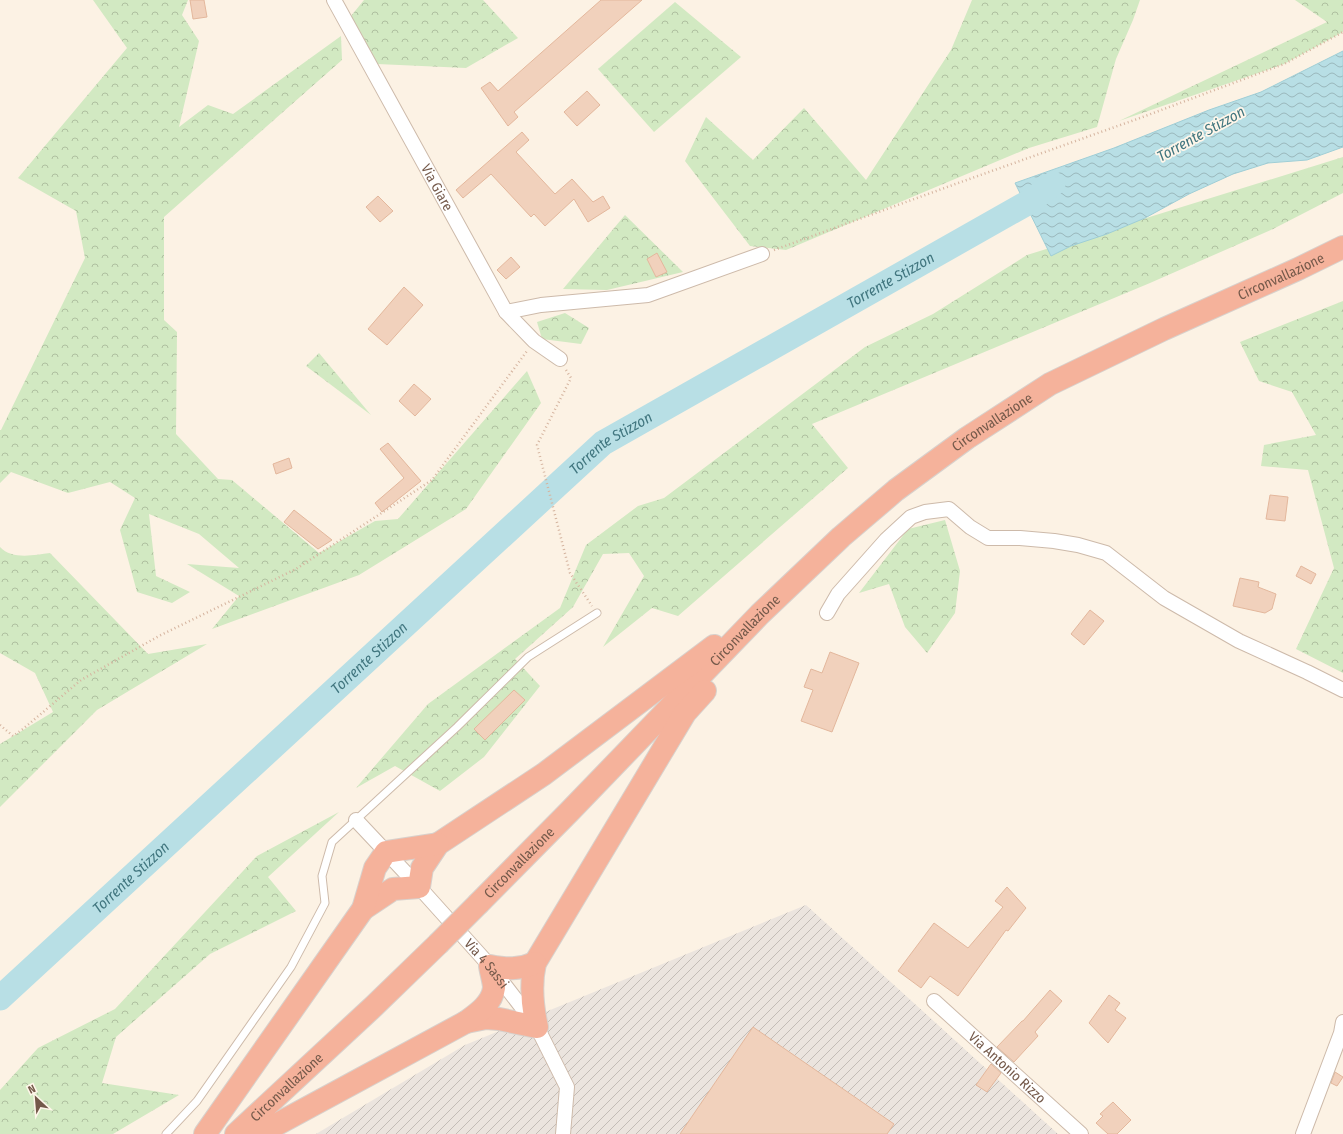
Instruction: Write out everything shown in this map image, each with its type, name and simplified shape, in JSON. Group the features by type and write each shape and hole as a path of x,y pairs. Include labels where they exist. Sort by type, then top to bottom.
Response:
{"highway":[{"name":"Circonvallazione","path":"236,1134 374,1006 438,944 570,811 760,614 836,543 896,490 967,438 1050,384 1164,329 1298,269 1343,247"},
{"path":"363,909 393,889 418,887 422,868 438,844 544,774 717,644 734,640 730,664 685,713 534,963 531,990 537,1027 499,1019 486,1018 466,1022"},
{"path":"205,1134 363,909 375,868 386,852 438,844"},
{"path":"260,1134 466,1022 482,1011 494,988 490,966 514,969 524,968 534,963"}],"street":[{"name":"Via Giare","path":"334,0 506,312 534,341 560,359"},
{"path":"506,312 541,305 648,295 762,254"},
{"path":"827,613 838,594 886,540 911,517 925,512 949,509 970,527 988,538 1020,538 1054,541 1078,545 1106,553 1164,598 1177,606 1239,641 1343,690"},
{"name":"Via 4 Sassi","path":"356,820 490,966 537,1027 566,1087 563,1134"},
{"name":"Via Antonio Rizzo","path":"934,1001 1082,1134"},
{"path":"1303,1134 1341,1033 1343,1022"}],"lane":[{"path":"166,1134 197,1101 291,967 325,902 322,876 332,842 457,727 528,657 597,613"}],"path":[{"path":"762,254 1140,118 1284,64 1343,32"},
{"path":"0,725 13,736 24,730 81,680 159,636 296,569 432,480 534,341"},
{"path":"560,359 571,378 537,445 570,573 597,613"}],"shaded area":[{"path":"806,905 1058,1134 316,1134 465,1045"}],"green space":[{"path":"93,0 188,0 182,15 199,41 179,127 208,105 233,114 341,36 342,60 164,217 164,320 177,332 176,434 218,479 232,480 319,553 375,521 398,519 527,371 541,403 466,509 359,575 212,629 239,596 187,564 239,568 199,534 149,514 156,576 190,592 172,603 137,592 120,530 135,498 110,482 68,493 11,472 0,483 0,430 85,258 76,211 18,178 127,48"},
{"path":"364,0 483,0 518,38 466,68 377,64 351,16"},
{"path":"972,0 1140,0 1116,59 1097,127 1029,148 786,250 750,246 685,161 706,117 753,160 804,108 866,180 951,50"},
{"path":"1295,0 1343,0 1343,32 1284,64 1119,121 1327,22"},
{"path":"675,2 741,57 654,132 598,69"},
{"path":"1343,157 1343,193 1273,229 1150,283 812,424 848,468 678,616 652,608 603,647 644,576 629,553 603,554 573,607 515,659 540,686 484,757 440,791 395,766 356,788 428,704 560,608 586,545 638,506 664,498 865,347 933,314 1027,255"},
{"path":"625,215 683,272 607,290 563,289"},
{"path":"1343,301 1343,673 1296,649 1334,568 1308,470 1261,466 1264,445 1316,435 1292,392 1259,381 1240,342"},
{"path":"565,313 589,328 581,344 542,339 537,322"},
{"path":"319,353 371,415 306,366"},
{"path":"945,520 960,571 955,613 927,653 905,627 889,584 859,593 908,529"},
{"path":"0,547 11,554 24,556 50,553 148,654 207,644 97,710 0,807 0,744 53,712 35,673 0,653"},
{"path":"339,812 268,877 296,911 210,954 116,1037 102,1083 179,1095 113,1134 0,1134 0,1090 38,1048 115,1009 257,856"}],"water":[{"path":"1343,51 1343,147 1307,160 1268,163 1233,174 1189,194 1145,218 1107,234 1071,246 1051,256 1015,183 1114,148 1209,110 1261,92"}],"building":[{"path":"190,0 204,0 207,17 193,19"},
{"path":"601,0 642,0 514,112 518,117 508,126 481,88 490,82 498,91"},
{"path":"587,91 600,105 577,126 564,112"},
{"path":"522,132 529,140 516,152 555,194 572,179 593,202 603,196 610,208 588,222 574,199 545,226 534,214 531,217 491,174 463,198 456,190"},
{"path":"378,196 393,211 380,222 366,207"},
{"path":"657,253 667,272 656,277 647,259"},
{"path":"511,257 520,267 506,279 497,270"},
{"path":"404,287 423,305 387,345 368,329"},
{"path":"414,384 431,399 415,416 399,401"},
{"path":"388,443 421,481 382,512 375,503 404,478 380,449"},
{"path":"289,458 292,468 276,474 273,464"},
{"path":"1270,495 1288,497 1285,521 1266,519"},
{"path":"294,510 332,540 318,549 284,522"},
{"path":"1301,566 1316,574 1311,584 1296,576"},
{"path":"1240,578 1259,582 1258,587 1276,594 1272,609 1265,613 1233,606"},
{"path":"1090,610 1104,621 1084,645 1071,634"},
{"path":"830,652 859,663 832,732 801,721 813,690 804,687 811,669 822,673"},
{"path":"514,690 525,700 485,740 474,729"},
{"path":"1007,887 1026,908 1008,931 1006,930 958,996 930,976 921,988 898,971 934,923 968,948 1003,907 995,901"},
{"path":"1050,990 1062,1001 1035,1032 1038,1036 1014,1062 997,1047 1023,1021"},
{"path":"1109,995 1120,1003 1115,1010 1126,1018 1108,1043 1089,1023"},
{"path":"753,1027 894,1124 887,1134 680,1134"},
{"path":"991,1064 1001,1073 987,1092 976,1085"},
{"path":"1335,1072 1343,1077 1337,1086 1331,1083"},
{"path":"1113,1102 1131,1120 1117,1134 1108,1134 1096,1123 1103,1116 1100,1114"}],"waterway":[{"name":"Torrente Stizzon","path":"0,998 603,443 1029,202 1053,184"}]}
